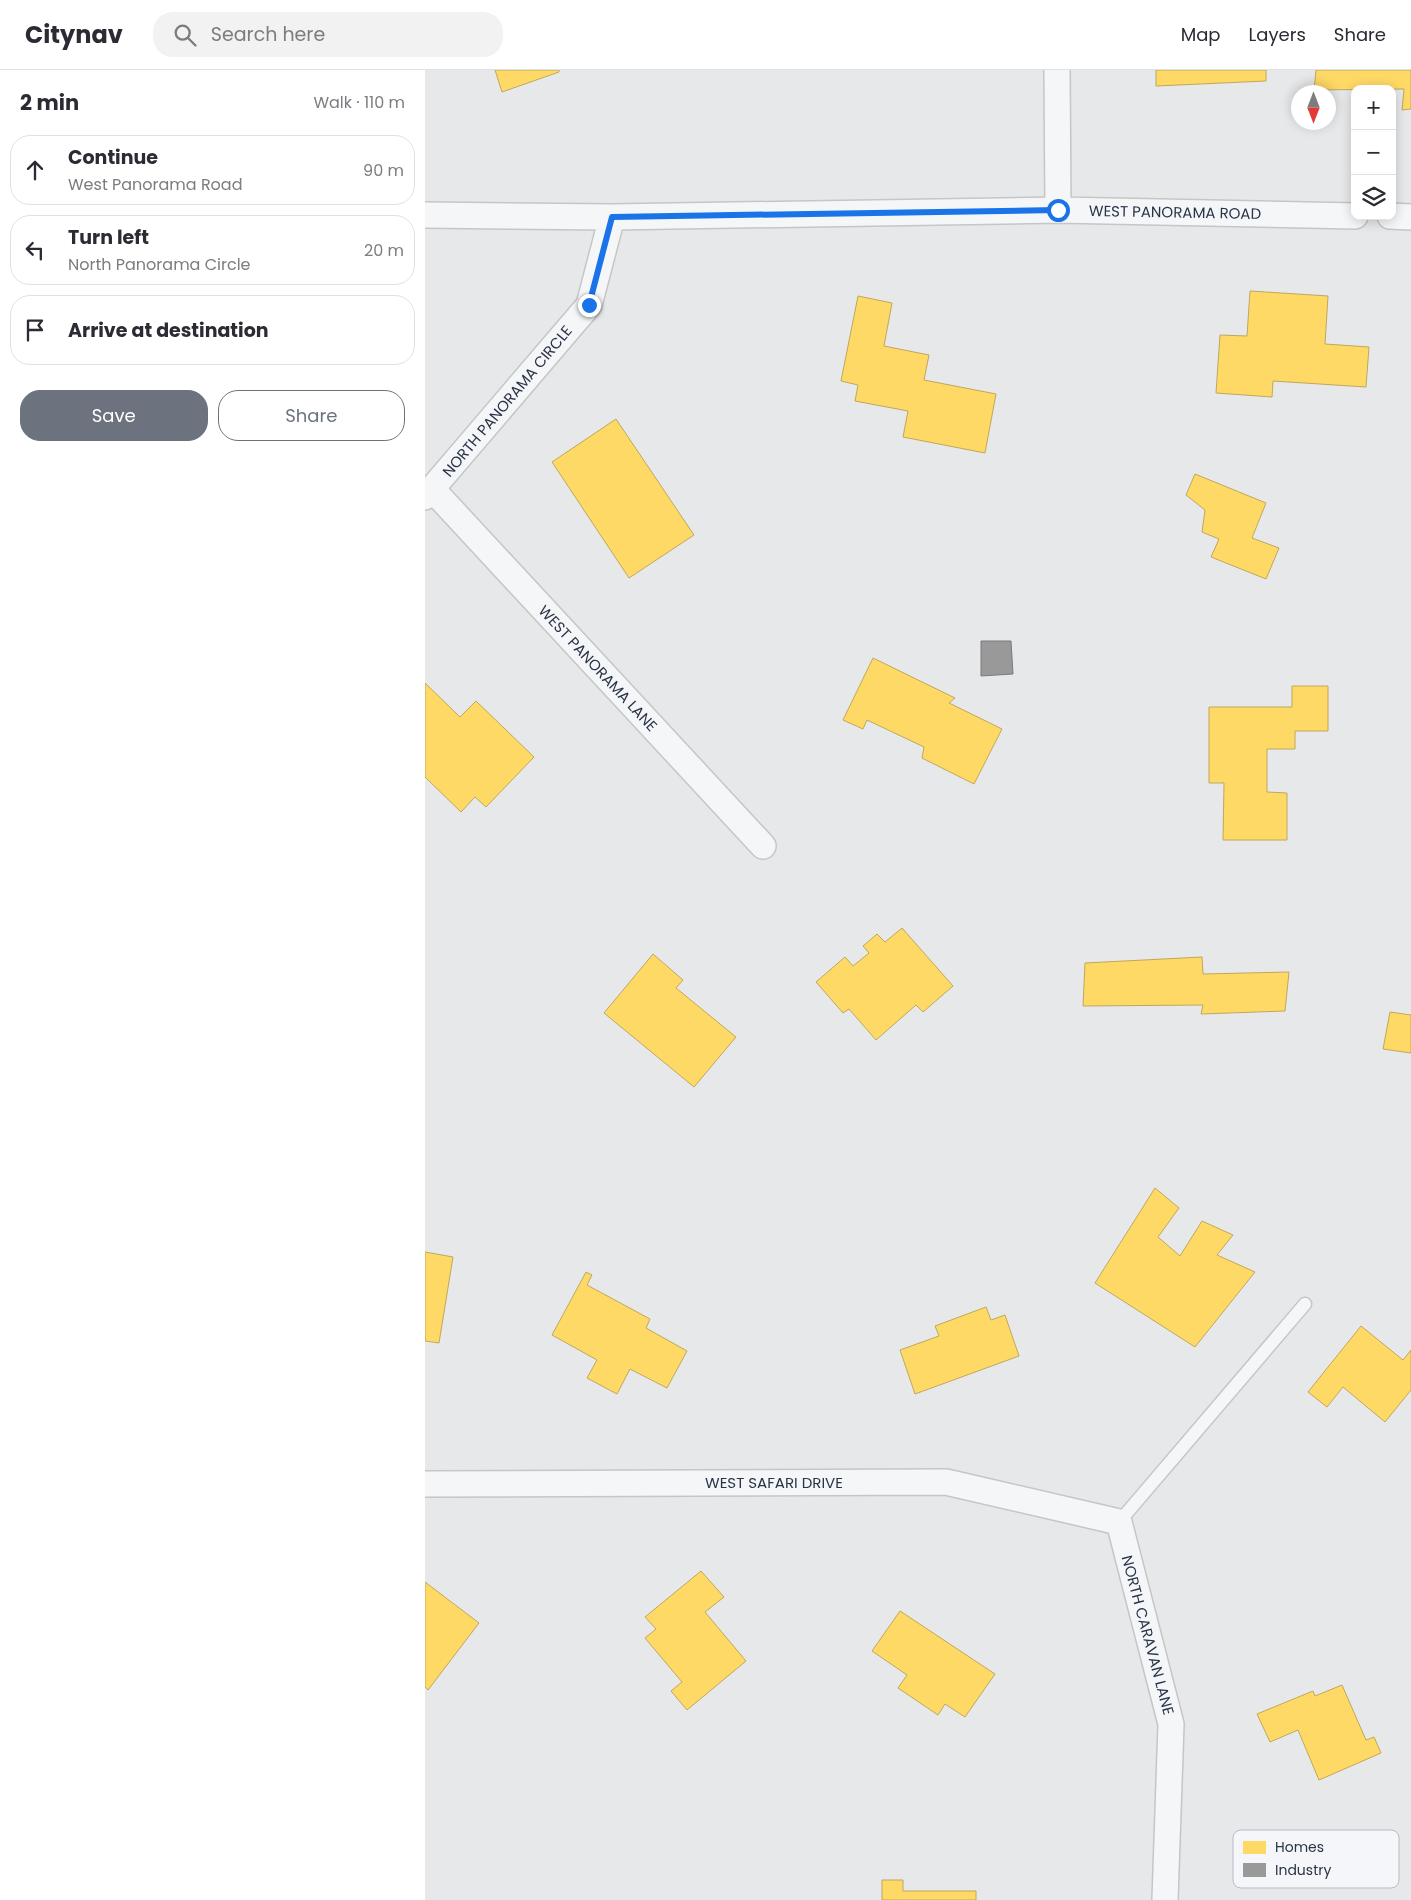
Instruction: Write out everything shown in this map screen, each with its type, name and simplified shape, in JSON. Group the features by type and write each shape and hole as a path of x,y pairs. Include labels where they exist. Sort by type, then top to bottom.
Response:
{"street":[{"path":"1057,70 1058,210"},
{"name":"WEST PANORAMA ROAD","path":"425,215 612,217 1058,210 1351,216"},
{"path":"1396,216 1411,217"},
{"name":"NORTH PANORAMA CIRCLE","path":"429,494 589,305 612,217"},
{"name":"WEST PANORAMA LANE","path":"429,494 763,846"},
{"name":"WEST SAFARI DRIVE","path":"425,1484 946,1482 1119,1522"},
{"name":"NORTH CARAVAN LANE","path":"1119,1522 1171,1724 1165,1900"}],"lane":[{"path":"1119,1522 1305,1304"}],"building: Homes":[{"path":"495,70 559,70 559,72 502,92"},
{"path":"1156,70 1266,70 1266,81 1156,86"},
{"path":"1316,70 1411,70 1411,109 1402,110 1404,89 1396,89 1396,85 1351,85 1351,90 1336,90 1336,85 1314,85"},
{"path":"1250,291 1328,296 1325,344 1369,347 1366,387 1273,381 1272,397 1216,393 1220,335 1247,336"},
{"path":"858,296 892,303 884,346 929,355 924,380 996,394 985,453 903,437 908,411 855,401 858,385 841,381"},
{"path":"616,419 694,535 629,578 552,462"},
{"path":"1195,474 1266,503 1252,538 1279,548 1266,579 1211,557 1219,539 1202,532 1205,510 1186,495"},
{"path":"873,658 955,698 949,703 1002,729 974,784 922,758 924,747 867,720 863,729 843,720"},
{"path":"425,683 460,717 476,701 534,757 486,807 475,797 461,812 425,777"},
{"path":"1292,686 1328,686 1328,731 1295,731 1295,749 1267,749 1267,792 1287,793 1287,840 1223,840 1224,783 1209,783 1209,707 1292,707"},
{"path":"902,928 953,986 923,1012 916,1005 876,1040 849,1009 843,1013 816,982 845,957 853,966 869,953 863,946 877,934 885,942"},
{"path":"653,954 683,980 676,988 736,1037 694,1087 604,1013"},
{"path":"1202,957 1203,974 1289,972 1285,1011 1201,1014 1203,1005 1083,1006 1085,963"},
{"path":"1390,1012 1411,1015 1411,1053 1383,1049"},
{"path":"1155,1188 1179,1208 1158,1237 1180,1256 1202,1221 1233,1235 1217,1255 1255,1272 1195,1347 1095,1283"},
{"path":"425,1252 453,1257 439,1343 425,1341"},
{"path":"586,1272 592,1275 587,1285 650,1319 646,1328 687,1351 667,1388 630,1369 617,1394 587,1378 597,1360 552,1335"},
{"path":"986,1307 991,1320 1005,1315 1019,1356 915,1394 900,1350 939,1336 935,1326"},
{"path":"1361,1326 1403,1360 1411,1350 1411,1390 1385,1422 1343,1387 1327,1407 1308,1392"},
{"path":"701,1571 724,1597 705,1612 746,1661 687,1710 671,1691 682,1682 645,1638 656,1629 645,1617"},
{"path":"425,1582 479,1623 428,1690 425,1687"},
{"path":"900,1611 995,1674 965,1717 945,1704 938,1715 898,1688 907,1675 872,1651"},
{"path":"1342,1685 1366,1740 1374,1737 1381,1753 1319,1780 1298,1730 1270,1742 1257,1714 1313,1691 1315,1696"},
{"path":"882,1880 903,1880 903,1891 976,1891 976,1900 882,1900"}],"building: Industry":[{"path":"981,641 1011,641 1013,674 981,676"}],"route":[{"path":"589,305 612,217 1058,210"}]}
